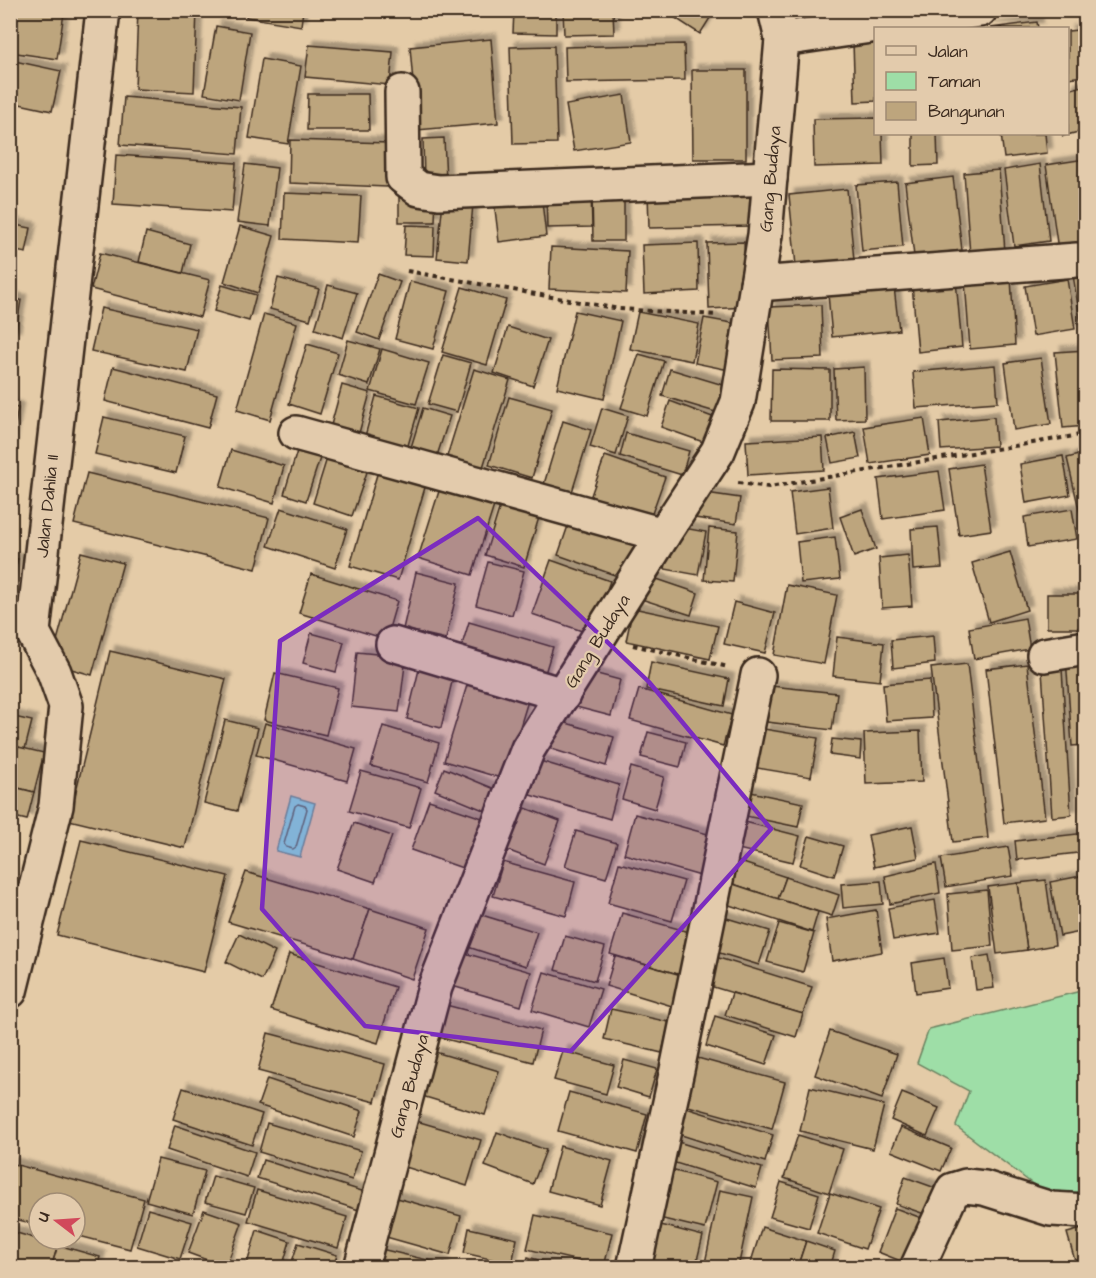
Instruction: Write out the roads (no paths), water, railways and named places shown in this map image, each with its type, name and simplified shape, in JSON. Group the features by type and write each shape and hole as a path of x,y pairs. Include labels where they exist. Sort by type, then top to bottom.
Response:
{"street":[{"name":"Jalan Dahlia II","path":"10,991 56,806 64,728 66,706 54,672 33,632 103,10"},
{"path":"779,25 980,10"},
{"name":"Gang Budaya","path":"361,1268 435,987 528,749 718,451 738,402 765,235 779,25"},
{"path":"402,92 402,177 419,189 439,192 770,178"},
{"path":"757,284 1077,260"},
{"path":"296,433 663,535"},
{"path":"393,644 563,695"},
{"path":"1044,655 1086,648"},
{"path":"634,1268 758,675"},
{"path":"917,1268 953,1190 966,1186 984,1188 1051,1209 1086,1211"}],"water":[{"path":"291,796 315,803 300,857 276,851"}]}
